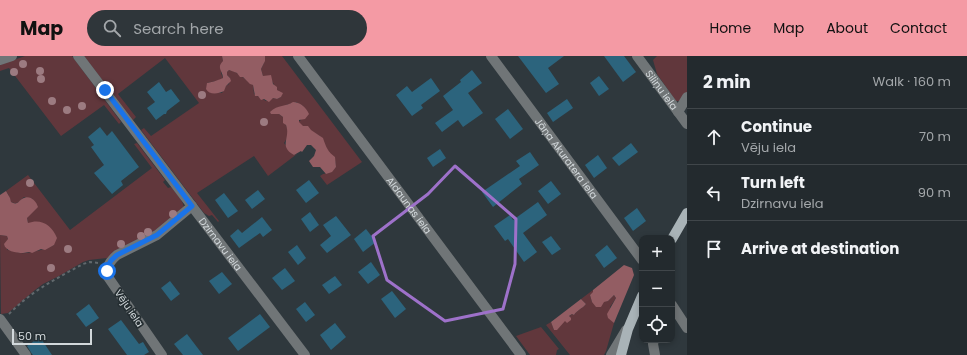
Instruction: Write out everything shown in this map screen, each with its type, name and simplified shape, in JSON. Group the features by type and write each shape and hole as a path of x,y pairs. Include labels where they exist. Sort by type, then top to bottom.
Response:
{"main road":[{"path":"674,235 687,213"},
{"path":"621,355 628,328 639,303"}],"street":[{"path":"0,60 12,56"},
{"name":"Dzirnavu iela","path":"78,56 305,355"},
{"name":"Aldaunas iela","path":"298,56 521,355"},
{"name":"Jāņa Akuratera iela","path":"491,56 639,256"},
{"name":"Siliņu iela","path":"637,56 687,124"},
{"path":"678,112 687,97"},
{"path":"108,265 117,255 157,235 192,206"},
{"name":"Vēju iela","path":"108,265 108,277 162,355"},
{"path":"673,307 687,328"},
{"path":"2,322 26,355"},
{"path":"611,355 628,328"},
{"path":"653,343 655,355"}],"path":[{"path":"2,322 16,307 43,287 83,264 96,262 108,265"}],"highlighted area":[{"path":"455,166 516,219 515,264 503,309 445,321 387,280 373,236 428,194"}],"shaded area":[{"path":"25,56 72,56 121,122 119,124 104,105 61,136 9,68 0,71 0,65"},
{"path":"84,56 222,56 223,61 221,73 223,78 221,80 207,83 211,93 222,93 229,84 230,78 227,75 227,72 229,70 239,74 253,85 254,94 266,101 281,97 282,93 278,92 272,81 267,76 263,76 261,69 265,56 282,56 362,162 327,185 320,176 328,173 336,167 335,160 330,155 320,136 302,126 298,122 301,120 303,106 296,102 286,105 276,114 283,117 283,121 288,129 288,134 284,143 294,155 297,154 268,176 254,156 197,193 219,221 218,222 212,215 209,216 204,213 141,130 144,128 151,136 199,103 165,58 118,94 136,117 133,120"},
{"path":"222,56 265,56 265,61 261,69 263,76 271,75 273,84 277,87 277,90 283,93 281,97 277,99 273,98 269,102 264,99 261,100 258,96 255,96 253,85 243,77 240,77 237,73 229,70 227,75 231,81 226,86 224,91 219,93 211,93 207,91 207,83 223,78 220,68 223,61"},
{"path":"657,56 687,56 687,92 681,101 676,101 657,74 653,60"},
{"path":"293,102 302,105 309,114 305,119 299,120 299,122 303,126 308,126 311,130 323,138 328,149 335,157 336,167 332,172 326,174 320,167 313,167 309,161 314,156 316,150 311,145 307,145 302,152 301,151 294,155 289,152 286,145 287,130 286,125 283,123 283,117 279,114 271,114 270,112 273,109"},
{"path":"137,143 165,180 163,182 168,188 171,187 179,197 184,208 159,231 107,258 83,262 43,284 8,313 1,314 0,235 7,236 7,250 20,253 37,251 54,245 28,223 27,218 31,212 33,199 24,197 18,202 13,203 11,202 6,191 28,175 70,230 152,168 134,144"},
{"path":"6,191 11,202 13,203 17,203 27,197 32,198 36,202 38,207 27,218 28,223 37,221 49,226 57,238 54,245 45,250 41,249 32,253 17,253 6,248 4,244 8,239 7,236 0,235 0,195"},
{"path":"624,265 632,268 634,275 614,323 608,318 607,314 616,298 614,295 608,301 604,302 601,307 596,307 592,302 590,295 593,290"},
{"path":"593,290 594,292 590,295 592,302 608,301 614,295 616,298 610,307 612,320 614,323 606,351 604,355 570,355 546,325 551,322 554,330 586,304 581,299"},
{"path":"581,299 586,304 574,315 572,314 569,316 571,320 567,323 565,321 557,330 554,330 551,322"},
{"path":"541,327 559,349 557,350 556,355 530,355 516,336"}],"building":[{"path":"518,56 564,56 548,68 559,84 546,93"},
{"path":"604,56 624,56 636,72 623,82"},
{"path":"472,70 482,83 468,93 483,113 463,127 458,120 442,132 435,123 453,110 443,96 461,82 460,80"},
{"path":"599,76 609,89 599,96 590,83"},
{"path":"431,78 440,91 421,105 423,108 412,116 396,95 407,86 412,92"},
{"path":"159,82 166,92 171,89 180,101 167,111 166,114 156,120 147,108 155,102 147,92"},
{"path":"567,99 573,108 553,122 547,113"},
{"path":"508,109 523,129 510,139 495,119"},
{"path":"100,127 107,136 112,131 139,167 121,181 123,185 112,194 94,173 104,165 91,147 94,145 88,137"},
{"path":"631,143 638,152 619,166 612,158"},
{"path":"440,149 446,158 433,167 427,158"},
{"path":"530,152 539,165 519,179 522,184 493,207 482,192 520,166 516,161"},
{"path":"598,155 607,168 594,178 585,165"},
{"path":"309,180 319,193 306,203 296,190"},
{"path":"551,181 561,194 548,204 538,191"},
{"path":"258,190 265,199 252,209 245,200"},
{"path":"224,193 238,211 228,218 215,200"},
{"path":"538,202 547,215 523,233 537,252 524,262 508,239 505,241 494,226 510,215 513,220"},
{"path":"637,208 646,221 633,231 624,218"},
{"path":"310,212 319,225 310,232 301,219"},
{"path":"336,216 351,235 327,253 320,245 331,236 323,225"},
{"path":"262,217 272,230 263,237 260,233 239,248 230,236 238,229 242,233"},
{"path":"366,229 376,242 363,252 354,239"},
{"path":"551,236 561,249 552,255 542,242"},
{"path":"297,245 306,258 298,265 288,252"},
{"path":"607,245 617,258 604,268 595,255"},
{"path":"371,262 380,275 368,284 358,272"},
{"path":"285,268 295,281 282,290 272,278"},
{"path":"222,272 232,284 219,294 209,281"},
{"path":"335,276 342,285 329,294 322,285"},
{"path":"170,281 180,294 171,301 161,288"},
{"path":"392,291 406,309 395,318 381,299"},
{"path":"305,302 315,315 306,322 296,309"},
{"path":"89,304 99,318 86,327 76,314"},
{"path":"260,314 270,327 238,351 228,338"},
{"path":"121,320 139,344 143,342 149,352 144,355 127,355 108,329"},
{"path":"335,323 346,337 331,350 320,335"},
{"path":"187,334 203,355 183,355 174,344"},
{"path":"40,337 52,355 32,354 27,346"}],"route":[{"path":"105,90 192,206 148,241 117,255 111,260 107,271"}]}
